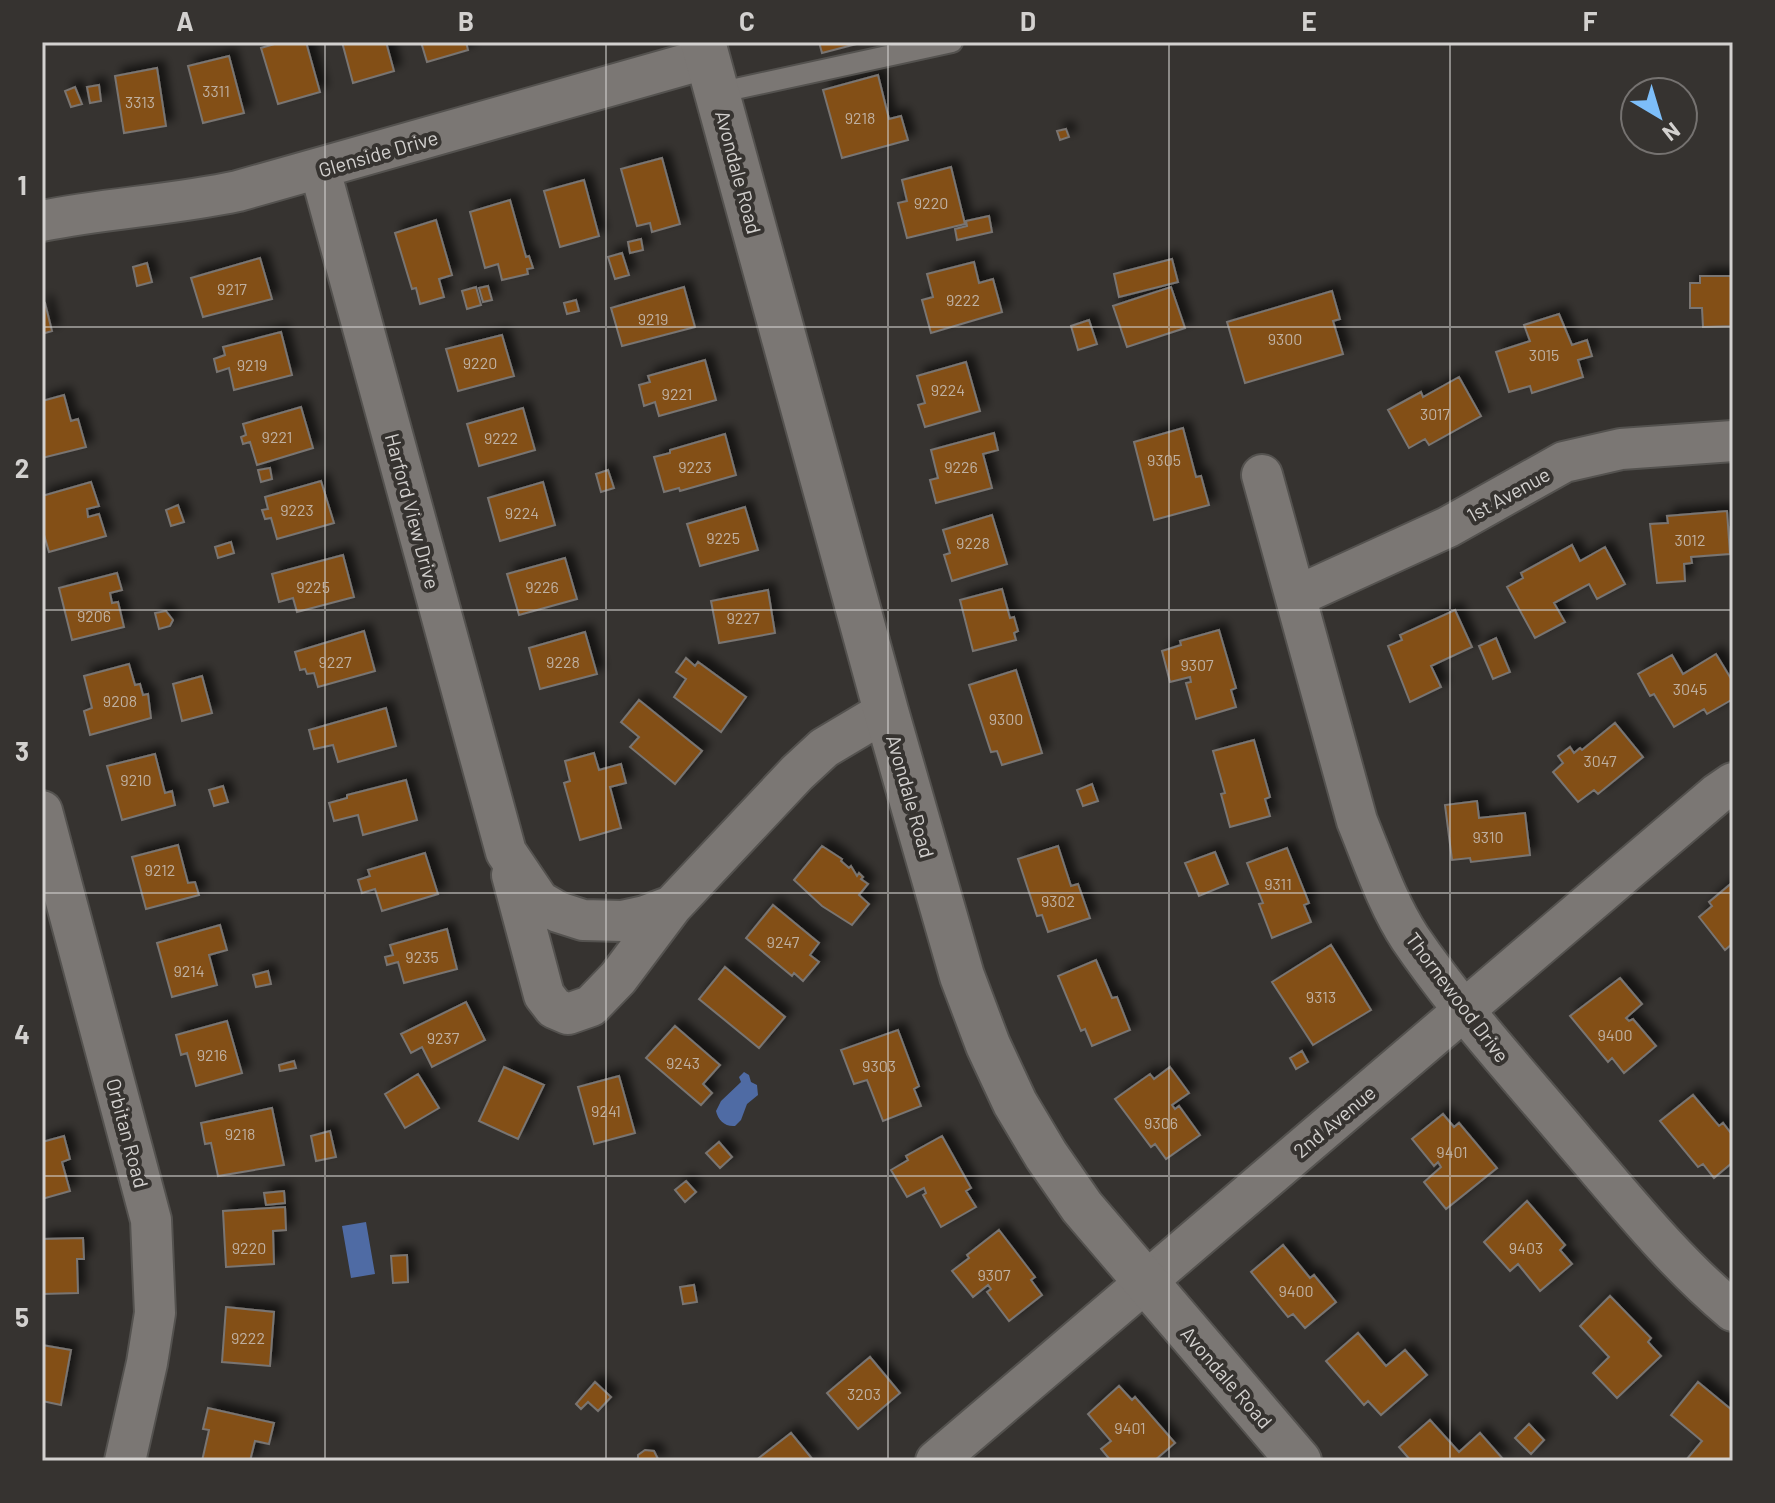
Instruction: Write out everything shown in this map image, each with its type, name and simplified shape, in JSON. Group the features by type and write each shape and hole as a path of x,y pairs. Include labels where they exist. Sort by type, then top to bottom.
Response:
{"street":[{"name":"Glenside Drive","path":"42,221 184,202 320,170 709,64"},
{"name":"Avondale Road","path":"709,64 886,711 962,976 988,1045 1015,1103 1082,1207 1299,1461"},
{"name":"Harford View Drive","path":"320,170 544,995 554,1008 568,1014 591,1006 618,978 672,906 815,756 886,711"},
{"name":"1st Avenue","path":"1297,596 1448,527 1564,462 1621,449 1733,441"},
{"name":"Thornewood Drive","path":"1262,475 1357,821 1409,936 1464,1010 1661,1240 1733,1311"},
{"name":"2nd Avenue","path":"936,1461 1733,783"},
{"name":"Orbitan Road","path":"42,811 151,1220 155,1313 125,1461"},
{"name":"Harford View Drive","path":"506,852 539,901 558,912 600,923 645,916 672,906"}],"lane":[{"path":"709,64 952,42"}],"water":[{"path":"744,1072 757,1085 758,1095 747,1104 735,1126 725,1124 716,1111 721,1101 741,1082 739,1077"},
{"path":"366,1222 375,1274 351,1278 342,1226"}],"building":[{"path":"281,42 306,42 320,92 278,104 261,48"},
{"path":"342,42 386,42 394,71 353,83"},
{"path":"421,42 466,42 468,50 427,62"},
{"path":"819,42 864,42 822,53"},
{"path":"229,56 244,113 203,123 188,66"},
{"path":"157,68 166,126 124,133 115,76"},
{"path":"878,75 889,119 901,116 908,140 842,158 823,90"},
{"path":"99,85 101,101 90,103 87,87"},
{"path":"75,87 82,104 71,107 65,91"},
{"path":"1066,129 1069,137 1060,140 1057,131"},
{"path":"662,158 680,224 652,232 650,223 637,226 621,169"},
{"path":"951,167 965,224 907,238 898,203 907,201 902,180"},
{"path":"584,180 599,236 560,247 544,191"},
{"path":"510,200 526,257 529,256 533,268 527,269 528,274 502,280 498,264 485,268 470,212"},
{"path":"989,216 992,232 957,240 955,229 967,226 966,221"},
{"path":"436,220 452,275 439,279 444,297 420,304 416,288 412,289 395,233"},
{"path":"641,239 643,250 630,253 628,242"},
{"path":"622,253 629,275 615,279 608,257"},
{"path":"260,258 272,299 203,317 191,278"},
{"path":"1172,259 1178,282 1119,297 1114,274"},
{"path":"974,262 979,283 993,279 1002,312 931,333 922,300 933,297 927,274"},
{"path":"147,263 152,282 137,286 133,267"},
{"path":"1700,276 1733,276 1733,326 1703,327 1702,308 1690,308 1690,283 1700,283"},
{"path":"488,286 492,300 483,302 479,288"},
{"path":"476,287 481,305 467,309 462,291"},
{"path":"684,287 695,327 622,346 611,308"},
{"path":"1171,287 1185,328 1127,347 1113,306"},
{"path":"1332,291 1340,319 1333,321 1343,354 1245,383 1227,322"},
{"path":"576,300 579,311 567,314 564,303"},
{"path":"45,303 52,331 42,334 42,304"},
{"path":"1559,314 1572,345 1587,340 1592,356 1578,360 1583,377 1532,393 1530,386 1509,392 1496,352 1530,341 1524,325"},
{"path":"1089,320 1097,344 1078,350 1071,326"},
{"path":"281,332 292,375 234,390 229,368 217,372 214,359 225,355 223,347"},
{"path":"502,335 514,376 458,391 446,349"},
{"path":"705,360 716,400 659,416 655,402 644,406 639,385 650,382 648,376"},
{"path":"966,362 980,411 925,427 918,405 925,403 917,376"},
{"path":"1459,377 1481,416 1429,445 1425,439 1409,448 1388,410 1421,392 1423,397"},
{"path":"64,395 71,421 78,419 86,447 42,458 42,401"},
{"path":"301,407 313,448 257,465 250,442 243,444 241,437 246,435 243,424"},
{"path":"523,408 535,450 479,466 467,424"},
{"path":"1183,428 1196,477 1201,476 1209,505 1154,520 1134,442"},
{"path":"994,433 998,450 983,454 992,488 936,503 930,480 938,478 931,450"},
{"path":"725,434 736,475 680,491 679,488 664,492 654,457"},
{"path":"270,468 272,479 261,482 258,470"},
{"path":"608,470 614,488 601,492 596,474"},
{"path":"321,481 334,523 277,539 271,518 265,519 262,510 268,509 265,497"},
{"path":"91,482 99,506 87,509 88,517 99,514 106,536 49,552 42,528 42,496"},
{"path":"543,482 555,525 500,541 488,498"},
{"path":"178,505 184,522 171,526 166,510"},
{"path":"745,507 758,550 700,566 687,524"},
{"path":"1727,511 1730,554 1691,557 1692,563 1684,564 1685,581 1657,583 1650,524 1668,523 1667,516"},
{"path":"992,515 1007,564 952,581 944,555 950,553 943,530"},
{"path":"231,542 234,553 218,558 215,547"},
{"path":"1572,545 1580,561 1605,547 1625,584 1597,599 1589,584 1554,603 1565,622 1535,638 1507,587 1523,578 1521,573"},
{"path":"343,555 354,597 297,612 293,598 279,602 272,574"},
{"path":"565,558 577,599 519,615 507,574"},
{"path":"117,573 122,590 110,593 112,603 118,602 124,627 72,640 59,588"},
{"path":"1002,589 1010,618 1014,617 1018,631 1014,633 1016,640 973,651 960,600"},
{"path":"768,590 775,633 719,643 711,601"},
{"path":"1455,610 1472,647 1431,666 1441,687 1410,702 1388,646 1402,640 1400,635"},
{"path":"166,611 173,620 170,626 159,629 155,613"},
{"path":"1219,630 1236,688 1231,690 1236,707 1196,719 1186,683 1191,682 1190,677 1170,682 1162,651 1181,645 1180,641"},
{"path":"364,631 375,671 318,687 314,673 307,674 305,669 300,670 295,652"},
{"path":"585,632 597,674 540,689 529,648"},
{"path":"1496,638 1510,672 1493,679 1479,646"},
{"path":"1716,654 1733,682 1733,699 1707,714 1704,709 1674,727 1654,694 1650,696 1638,674 1672,655 1683,674"},
{"path":"686,658 695,666 698,662 746,697 721,732 674,697 686,679 676,672"},
{"path":"129,664 135,685 140,684 143,695 148,694 151,718 90,735 84,711 92,708 84,676"},
{"path":"1016,670 1042,753 1002,765 997,751 991,752 969,685"},
{"path":"202,676 212,713 182,721 173,684"},
{"path":"639,700 702,751 675,784 630,747 639,737 621,722"},
{"path":"386,708 396,746 338,762 333,745 314,749 309,730"},
{"path":"1615,723 1643,757 1598,794 1594,790 1578,802 1553,772 1563,763 1558,756 1570,747 1574,753 1580,748 1582,750"},
{"path":"1254,740 1270,797 1265,799 1270,816 1230,827 1221,794 1225,793 1213,751"},
{"path":"594,753 599,770 621,764 626,783 610,787 621,828 580,840 564,783 570,781 565,761"},
{"path":"155,754 165,793 172,791 175,805 122,820 107,766"},
{"path":"406,780 417,820 363,835 358,815 334,821 329,803 347,798 347,795"},
{"path":"1092,784 1098,801 1083,806 1077,790"},
{"path":"223,786 228,802 214,806 209,790"},
{"path":"1477,801 1479,818 1525,813 1530,855 1471,862 1470,858 1452,860 1445,805"},
{"path":"178,845 188,883 195,882 199,895 146,909 132,857"},
{"path":"822,846 842,859 849,868 851,866 857,876 859,873 868,884 859,895 869,904 852,925 822,906 794,880"},
{"path":"1058,846 1071,886 1078,884 1090,918 1048,932 1042,915 1037,916 1018,859"},
{"path":"1287,848 1309,903 1304,905 1311,922 1272,938 1259,904 1263,903 1247,863"},
{"path":"1215,852 1228,884 1199,896 1185,863"},
{"path":"425,853 438,894 382,911 375,889 362,893 358,880 370,876 368,870"},
{"path":"1733,882 1733,943 1725,950 1699,917 1712,906 1709,902"},
{"path":"773,905 819,943 810,955 819,962 803,981 794,973 792,976 746,938"},
{"path":"220,925 227,950 209,955 217,985 172,997 157,943"},
{"path":"447,929 457,969 404,983 398,962 387,965 385,957 393,955 390,945"},
{"path":"1331,945 1371,1010 1313,1045 1272,982"},
{"path":"1096,960 1112,998 1117,997 1130,1030 1092,1046 1085,1029 1081,1031 1058,976"},
{"path":"725,967 785,1017 759,1048 699,999"},
{"path":"268,971 271,984 256,987 253,975"},
{"path":"1620,978 1642,1004 1626,1018 1629,1021 1633,1019 1656,1046 1624,1073 1612,1058 1608,1062 1570,1016"},
{"path":"466,1002 485,1040 432,1067 422,1047 411,1053 401,1034"},
{"path":"227,1021 242,1073 196,1086 187,1053 181,1055 176,1035"},
{"path":"675,1026 720,1065 703,1084 712,1093 701,1105 646,1058"},
{"path":"898,1030 919,1086 914,1089 921,1106 883,1121 867,1080 854,1084 841,1050"},
{"path":"1302,1051 1308,1062 1296,1069 1290,1058"},
{"path":"294,1061 296,1068 280,1071 279,1065"},
{"path":"504,1067 544,1085 518,1139 479,1121"},
{"path":"1170,1067 1189,1093 1172,1105 1175,1109 1179,1106 1200,1135 1166,1159 1155,1144 1151,1147 1115,1099 1150,1074 1154,1079"},
{"path":"418,1074 439,1108 405,1128 385,1094"},
{"path":"619,1076 635,1133 594,1144 578,1087"},
{"path":"1693,1095 1719,1126 1723,1123 1733,1136 1733,1162 1714,1178 1703,1164 1698,1167 1660,1121"},
{"path":"272,1108 284,1165 218,1176 211,1143 205,1144 201,1123"},
{"path":"1443,1114 1454,1127 1459,1123 1497,1168 1446,1209 1424,1182 1441,1167 1438,1162 1434,1166 1412,1139"},
{"path":"330,1131 336,1157 316,1161 311,1136"},
{"path":"64,1136 70,1159 62,1162 70,1191 42,1199 42,1142"},
{"path":"942,1136 971,1188 966,1191 976,1207 941,1227 923,1195 926,1193 924,1188 907,1197 891,1170 908,1160 906,1156"},
{"path":"719,1142 732,1157 720,1168 706,1153"},
{"path":"686,1181 696,1192 685,1202 675,1190"},
{"path":"284,1191 285,1203 266,1205 264,1193"},
{"path":"1527,1201 1565,1245 1560,1250 1572,1264 1540,1291 1518,1264 1510,1271 1484,1242"},
{"path":"285,1207 286,1230 273,1231 274,1264 226,1267 223,1211"},
{"path":"999,1230 1035,1277 1031,1280 1042,1295 1009,1321 987,1292 991,1289 988,1285 973,1297 952,1271"},
{"path":"83,1238 84,1259 77,1259 78,1293 42,1294 42,1239"},
{"path":"1283,1245 1310,1278 1314,1275 1336,1302 1305,1328 1293,1314 1288,1317 1251,1272"},
{"path":"407,1255 408,1282 393,1283 391,1256"},
{"path":"694,1285 697,1302 683,1304 680,1287"},
{"path":"1610,1296 1651,1338 1648,1342 1661,1356 1617,1398 1593,1373 1609,1357 1580,1326"},
{"path":"226,1307 274,1312 270,1366 222,1362"},
{"path":"1358,1333 1386,1366 1405,1350 1427,1375 1381,1415 1368,1401 1364,1405 1326,1361"},
{"path":"42,1345 71,1350 61,1405 42,1401"},
{"path":"870,1357 900,1393 858,1429 827,1393"},
{"path":"595,1382 611,1397 598,1411 588,1402 581,1409 576,1404"},
{"path":"1698,1382 1733,1411 1733,1461 1686,1460 1702,1441 1671,1415"},
{"path":"1119,1386 1132,1400 1135,1397 1175,1443 1154,1461 1111,1461 1101,1449 1111,1441 1088,1414"},
{"path":"208,1408 274,1423 269,1444 255,1441 250,1461 202,1461 209,1430 203,1429"},
{"path":"1430,1420 1459,1452 1480,1433 1503,1459 1411,1461 1399,1447"},
{"path":"1529,1424 1544,1440 1531,1454 1515,1438"},
{"path":"791,1433 814,1461 755,1461"},
{"path":"645,1450 654,1451 659,1461 638,1461 638,1455"}]}
